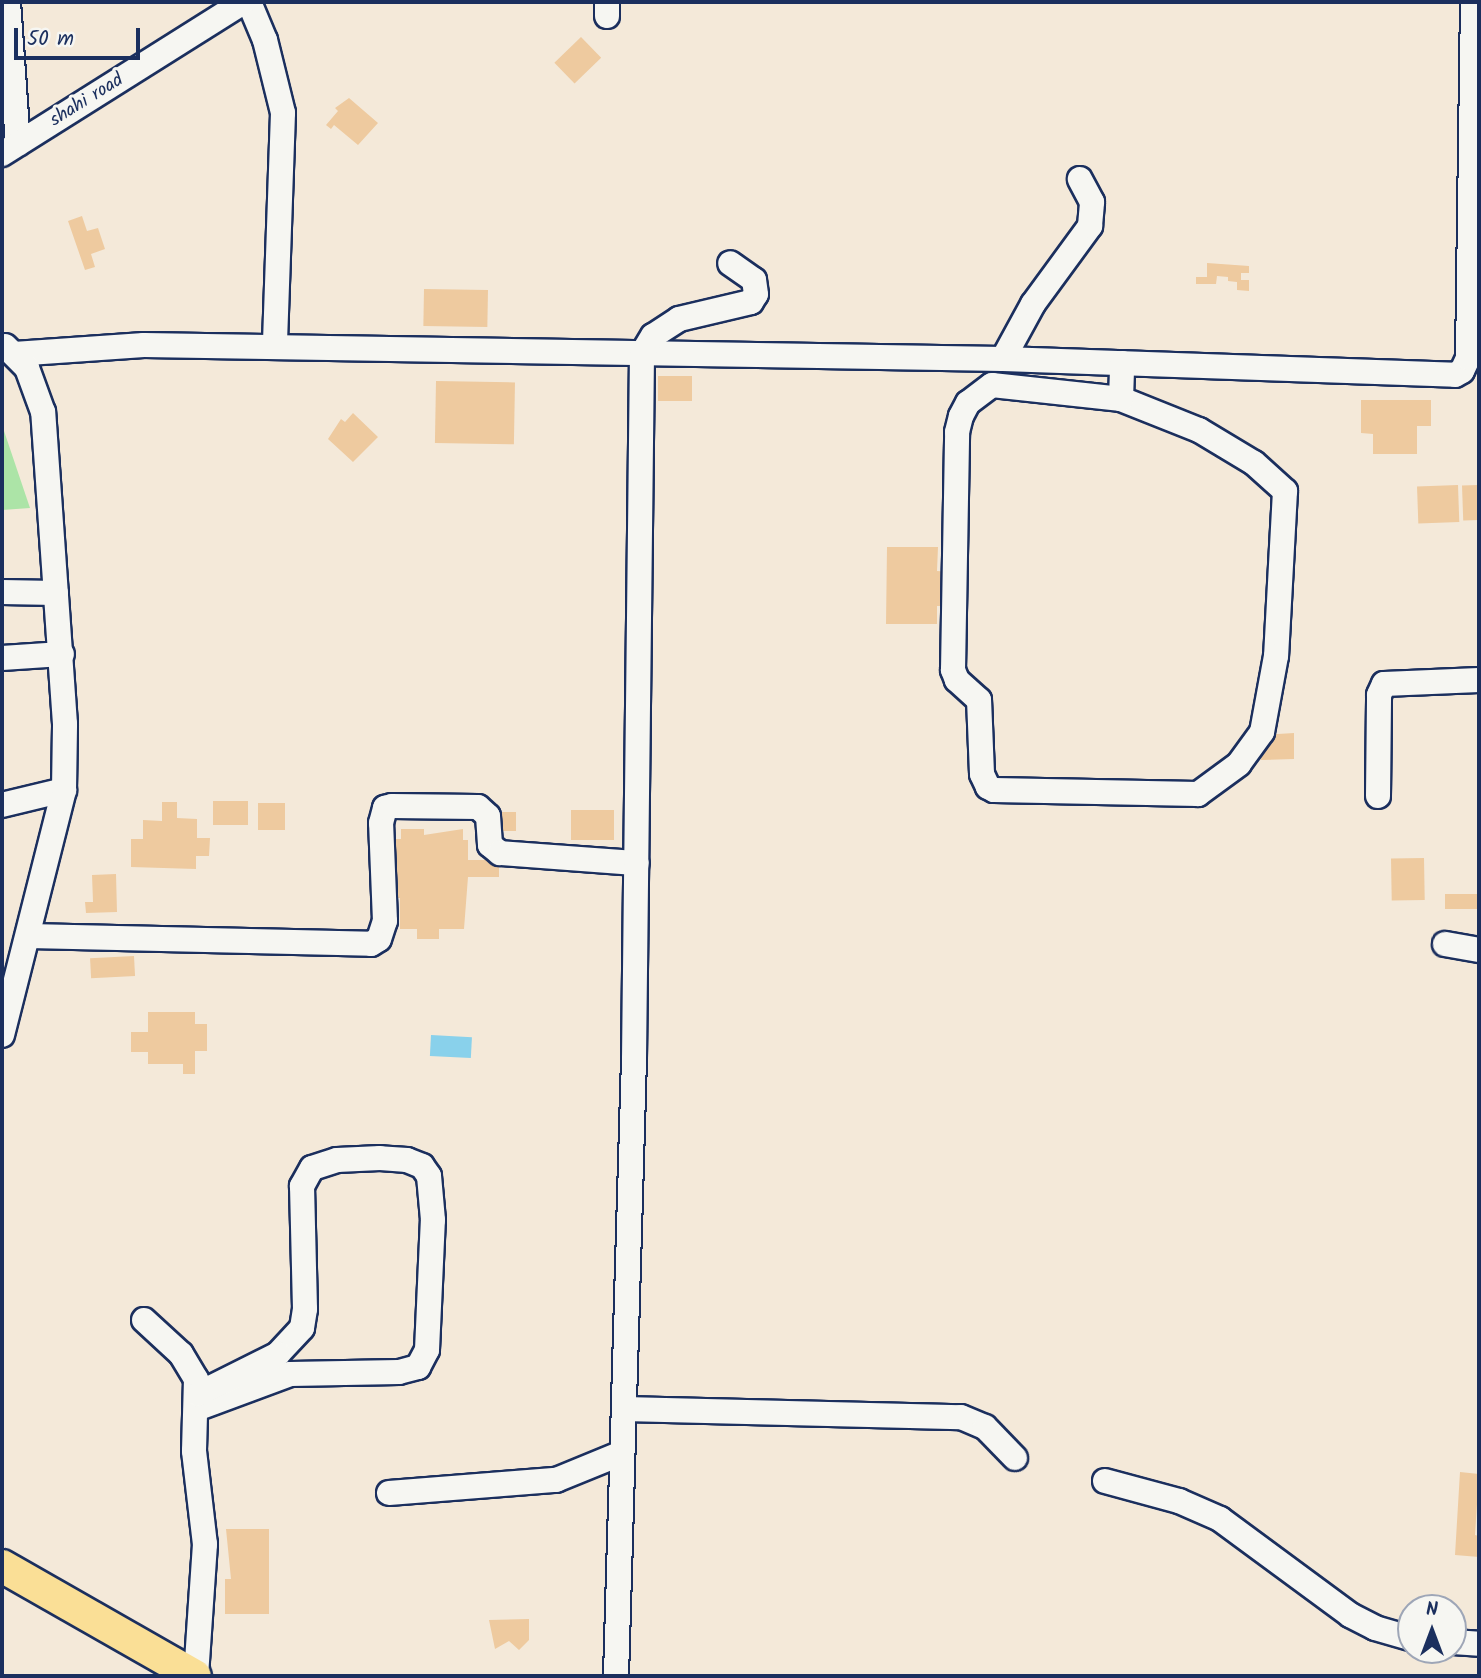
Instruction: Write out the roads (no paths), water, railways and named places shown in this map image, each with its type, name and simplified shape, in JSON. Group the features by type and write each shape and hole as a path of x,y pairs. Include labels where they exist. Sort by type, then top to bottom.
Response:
{"main road":[{"path":"2,1566 184,1675"},
{"path":"2,1589 184,1675"}],"street":[{"path":"8,2 10,149"},
{"name":"shahi road","path":"10,149 243,2"},
{"path":"249,2 265,40 283,113 275,348"},
{"path":"8,349 96,346 1003,359 1440,376 1462,371 1468,358 1476,79 1473,2"},
{"path":"1003,359 1034,304 1090,226 1093,202 1080,179"},
{"path":"616,1676 637,863 642,354 653,335 679,319 751,302 756,294 754,280 730,263"},
{"path":"2,1035 64,790 62,654 43,411 27,368 8,349"},
{"path":"1121,399 1122,363"},
{"path":"992,385 1121,399 1199,430 1254,463 1285,491 1276,656 1262,732 1239,764 1198,794 994,790 988,788 982,774 979,700 957,680 953,670 957,432 961,416 974,397 992,385"},
{"path":"2,592 56,593"},
{"path":"2,658 62,654"},
{"path":"1378,796 1379,695 1384,684 1479,680"},
{"path":"2,805 64,790"},
{"path":"29,936 371,944 379,939 385,921 381,823 385,807 392,806 478,807 488,816 490,845 500,853 637,863"},
{"path":"1445,944 1479,950"},
{"path":"337,1160 407,1160 422,1166 429,1176 433,1220 427,1350 418,1367 399,1372 290,1374 197,1401 278,1354 302,1328 305,1176 324,1162 337,1160"},
{"path":"144,1320 190,1365 197,1401 194,1451 205,1582 184,1675"},
{"path":"624,1409 961,1417 985,1427 1015,1458"},
{"path":"389,1493 556,1480 622,1454"},
{"path":"1105,1481 1179,1501 1220,1520 1350,1615 1375,1628 1397,1634"}],"water":[{"path":"431,1035 472,1037 471,1058 430,1056"}]}
